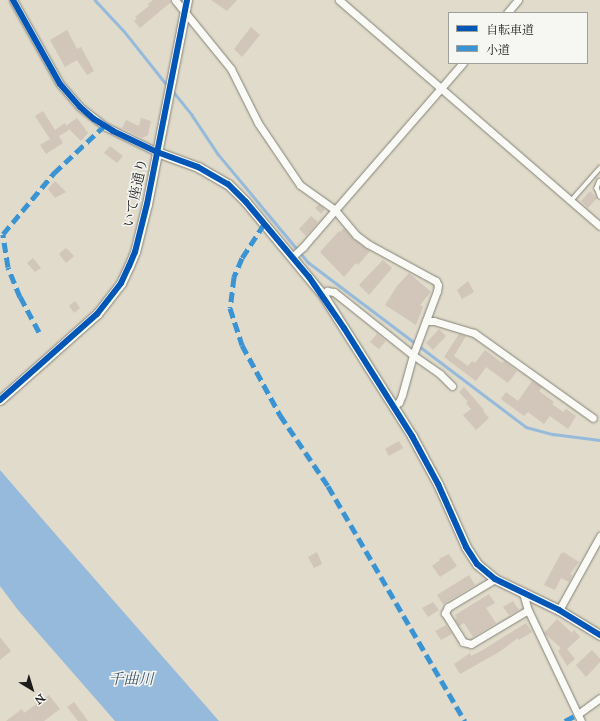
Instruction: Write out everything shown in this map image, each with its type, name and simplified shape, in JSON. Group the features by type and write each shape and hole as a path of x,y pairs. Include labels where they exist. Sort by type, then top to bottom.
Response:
{"street":[{"path":"14,0 60,84 80,107 104,126 157,152 198,167 228,184 294,255 323,295 393,406 434,478 471,556 480,567 495,579 559,610 600,635"},
{"path":"175,0 230,69 258,123 300,185 335,210 356,235 368,244 436,281 438,284 437,291 414,352 402,395 399,402 393,406"},
{"name":"いて座通り","path":"0,400 97,314 121,283 135,252 147,204 187,0"},
{"path":"339,0 600,226"},
{"path":"508,12 518,0"},
{"path":"294,255 303,247 462,64"},
{"path":"323,295 327,291 334,292 414,352 452,386"},
{"path":"426,321 434,321 474,333 593,418"},
{"path":"559,610 600,536"},
{"path":"495,579 448,607 445,613 463,642 471,644 528,610"},
{"path":"523,593 528,610 581,721"},
{"path":"578,714 600,698"}],"lane":[{"path":"571,201 600,168"},
{"path":"600,181 597,188 600,196"}],"water":[{"name":"千曲川","path":"0,470 219,721 115,721 18,610 0,586"}],"building":[{"path":"153,0 170,0 171,2 140,28 134,21 137,19 135,17 149,6 148,4"},
{"path":"211,0 237,0 227,11"},
{"path":"251,27 260,35 242,57 234,49"},
{"path":"67,30 77,49 81,47 94,71 87,75 77,60 65,67 50,40"},
{"path":"43,111 55,130 65,123 66,126 77,118 88,133 81,141 68,128 69,130 59,136 63,143 46,154 40,145 50,139 35,116"},
{"path":"141,118 151,121 148,135 142,138 122,128 126,120 139,126"},
{"path":"110,146 123,156 117,163 104,153"},
{"path":"55,181 66,192 55,198 48,189"},
{"path":"590,191 597,198 588,208 581,201"},
{"path":"319,204 325,209 321,214 315,208"},
{"path":"311,216 318,222 306,236 299,229"},
{"path":"344,228 353,239 370,251 358,265 356,263 344,277 320,252 339,231 340,232"},
{"path":"66,248 74,256 66,263 59,254"},
{"path":"33,258 41,268 35,272 27,263"},
{"path":"383,260 392,268 369,295 359,285"},
{"path":"409,273 431,292 420,305 423,307 416,325 385,305 397,286"},
{"path":"468,281 474,292 462,299 457,290"},
{"path":"75,301 80,308 74,313 69,306"},
{"path":"439,329 446,336 433,350 426,343"},
{"path":"377,334 386,341 379,349 370,342"},
{"path":"459,334 466,336 454,356 468,366 472,361 475,363 485,350 502,363 504,361 517,371 508,383 486,367 476,381 444,357"},
{"path":"532,381 542,387 539,391 554,402 552,404 563,412 566,409 576,416 568,429 550,416 544,424 528,412 524,416 501,399 506,392 518,401"},
{"path":"464,387 489,418 476,430 463,415 471,409 466,403 468,402 459,392"},
{"path":"399,441 403,448 389,456 385,449"},
{"path":"317,552 322,564 314,568 308,557"},
{"path":"563,552 579,562 570,574 572,575 569,582 561,578 555,590 544,585 561,553 562,554"},
{"path":"449,554 457,566 440,577 432,566 440,560 439,559"},
{"path":"469,575 475,585 443,604 437,595"},
{"path":"489,594 495,603 486,608 496,623 473,637 464,623 459,626 455,619 457,618 455,615"},
{"path":"513,601 519,610 509,615 503,607"},
{"path":"433,602 439,610 428,617 422,608"},
{"path":"557,619 572,633 574,630 580,637 567,649 575,659 567,666 558,651 561,648 544,633"},
{"path":"526,623 532,632 519,640 518,638 499,652 460,674 454,664 470,653 471,656 481,651"},
{"path":"446,625 452,634 441,640 435,631"},
{"path":"0,637 11,651 0,660"},
{"path":"592,650 600,659 600,662 586,677 576,665"},
{"path":"49,695 60,709 44,721 6,721 22,709 24,713"},
{"path":"74,702 88,721 78,721 67,707"}],"waterway":[{"path":"95,0 124,31 167,85"},
{"path":"172,90 192,115 218,154 308,262 526,427 553,434 600,440"}],"marked path":[{"path":"39,332 20,297 8,267 3,234 54,173 104,126"},
{"path":"264,224 242,258 234,277 230,308 242,345 280,415 328,486 465,721"},
{"path":"565,721 578,714"}],"cycle path":[{"path":"13,0 60,84 80,107 94,119 113,131 157,152 198,167 228,184 246,202 309,277 344,328 412,436 438,484 466,547 477,564 495,579 559,610 600,635"},
{"path":"0,400 97,314 121,283 129,266 135,252 147,204 187,0"}]}
